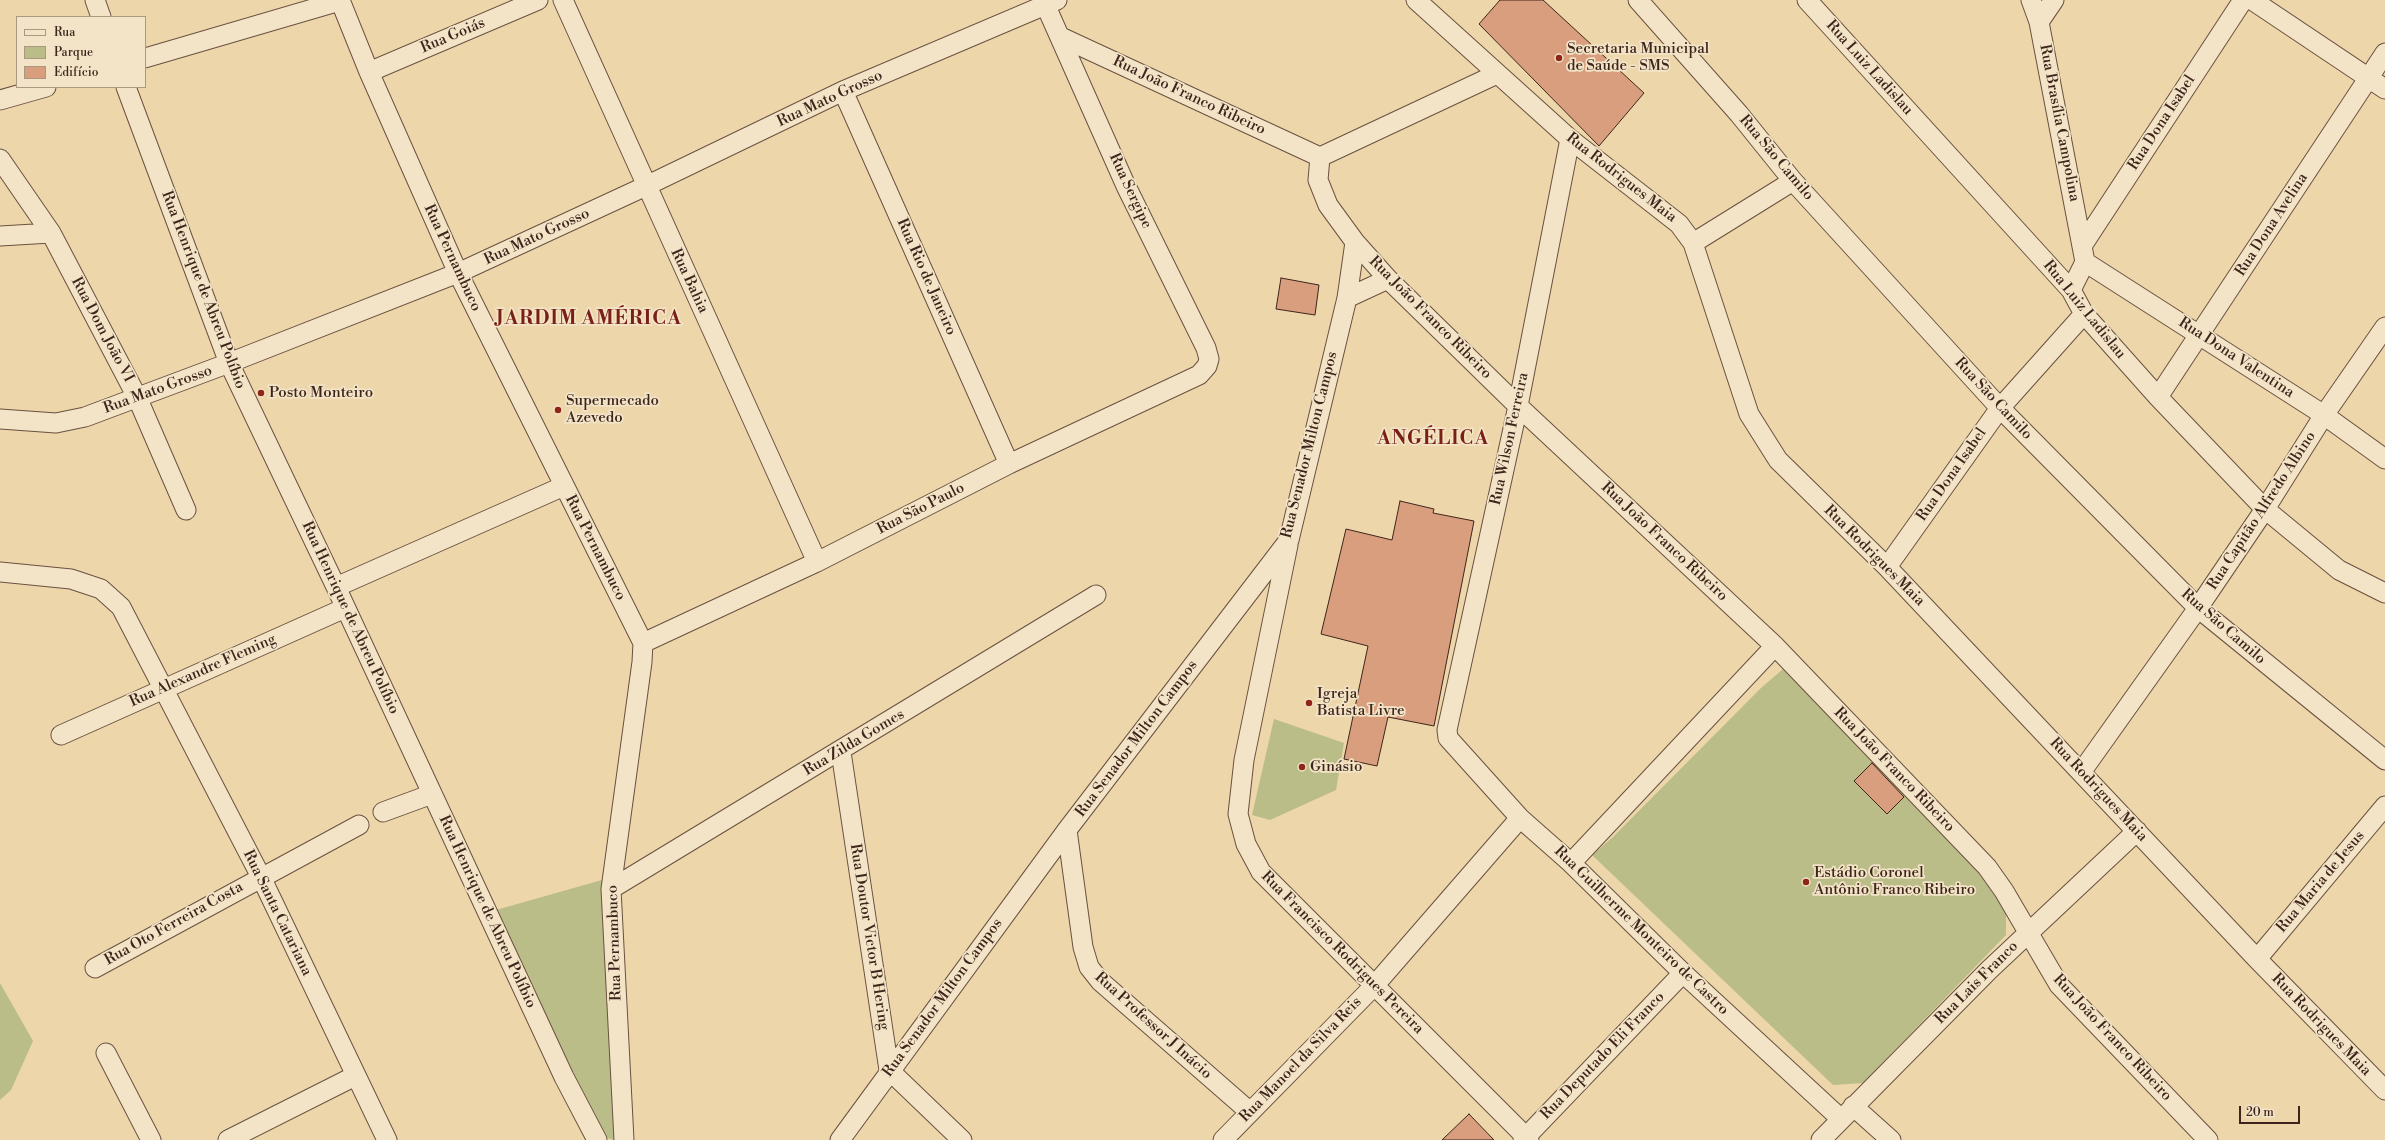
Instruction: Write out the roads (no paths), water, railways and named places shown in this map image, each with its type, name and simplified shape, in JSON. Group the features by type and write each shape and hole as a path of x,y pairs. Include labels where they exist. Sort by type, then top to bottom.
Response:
{"street":[{"path":"95,0 101,16"},
{"name":"Rua Goiás","path":"369,72 538,0"},
{"name":"Rua Bahia","path":"563,0 817,562"},
{"name":"Rua Rodrigues Maia","path":"1416,0 1570,139 1679,224 1693,243 1749,414 1778,460 1887,567 2257,959 2385,1090"},
{"name":"Rua São Camilo","path":"1638,0 1739,114 1793,181 2000,408 2198,608 2385,760"},
{"name":"Rua Luiz Ladislau","path":"1807,0 2071,290 2084,314 2158,397 2265,509 2339,570 2385,593"},
{"name":"Rua Brasília Campolina","path":"2031,0 2039,22 2084,254"},
{"path":"2039,22 2054,0"},
{"name":"Rua Dona Isabel","path":"2071,290 2084,254 2243,0"},
{"path":"2252,0 2385,89"},
{"path":"146,58 340,1"},
{"name":"Rua Pernambuco","path":"340,1 369,72 458,273 643,642 641,670 611,889 624,1140"},
{"name":"Rua Mato Grosso","path":"0,419 56,423 85,417 229,363 458,273 646,186 843,91 1051,2"},
{"name":"Rua Sergipe","path":"1051,2 1061,37 1126,186 1206,348 1209,359 1207,366 1199,375"},
{"name":"Rua João Franco Ribeiro","path":"1061,37 1320,157 1318,180 1328,205 1355,242 1388,279 1518,406 1775,646 1987,867 2004,891 2027,933 2059,985 2198,1137"},
{"name":"Rua Dona Avelina","path":"2158,397 2385,53"},
{"path":"1320,157 1497,74"},
{"path":"0,100 42,88"},
{"name":"Rua Henrique de Abreu Políbio","path":"126,88 229,363 336,587 564,1077 597,1140"},
{"name":"Rua Rio de Janeiro","path":"843,91 1010,464"},
{"name":"Rua Wilson Ferreira","path":"1448,738 1449,722 1518,406 1570,139"},
{"name":"Rua Dom João VI","path":"0,159 52,233 137,397 186,510"},
{"path":"1693,243 1793,181"},
{"path":"0,236 52,233"},
{"name":"Rua Senador Milton Campos","path":"840,1140 889,1070 1067,830 1289,540 1347,298 1355,242"},
{"name":"Rua Dona Valentina","path":"2084,254 2200,334 2324,415 2385,459"},
{"path":"1347,298 1388,279"},
{"name":"Rua Dona Isabel","path":"1887,567 2000,408 2084,314"},
{"name":"Rua Capitão Alfredo Albino","path":"2082,772 2198,608 2265,509 2324,415 2385,327"},
{"name":"Rua São Paulo","path":"643,642 817,562 1010,464 1199,375"},
{"path":"336,587 564,486"},
{"name":"Rua Francisco Rodrigues Pereira","path":"1289,540 1244,760 1238,814 1246,844 1261,872 1526,1139"},
{"name":"Rua Santa Catariana","path":"0,572 71,580 101,589 121,607 164,687 261,877 355,1076 387,1140"},
{"name":"Rua Zilda Gomes","path":"611,889 840,752 1096,595"},
{"name":"Rua Alexandre Fleming","path":"61,734 345,608"},
{"path":"1571,863 1775,646"},
{"name":"Rua Guilherme Monteiro de Castro","path":"1448,738 1520,818 1571,863 1683,973 1847,1112 1891,1140"},
{"name":"Rua Doutor Victor B Hering","path":"840,752 889,1070"},
{"path":"383,812 432,794"},
{"name":"Rua Maria de Jesus","path":"2257,959 2385,806"},
{"name":"Rua Manoel da Silva Reis","path":"1223,1140 1374,986 1520,818"},
{"name":"Rua Oto Ferreira Costa","path":"95,968 359,825"},
{"name":"Rua Professor J Inácio","path":"1067,830 1083,947 1090,968 1100,981 1250,1112"},
{"name":"Rua Lais Franco","path":"1821,1140 1847,1112 2027,933 2137,831"},
{"name":"Rua Deputado Eli Franco","path":"1526,1139 1683,973"},
{"path":"106,1053 151,1140"},
{"path":"889,1070 962,1140"},
{"path":"228,1140 355,1076"}],"place":[{"name":"Secretaria Municipal de Saúde - SMS","path":"1559,58"},
{"name":"Posto Monteiro","path":"261,393"},
{"name":"Supermecado Azevedo","path":"558,410"},
{"name":"Igreja Batista Livre","path":"1309,703"},
{"name":"Ginásio","path":"1302,767"},
{"name":"Estádio Coronel Antônio Franco Ribeiro","path":"1806,882"}],"district":[{"name":"JARDIM AMÉRICA","path":"589,319"},
{"name":"ANGÉLICA","path":"1433,439"}]}
